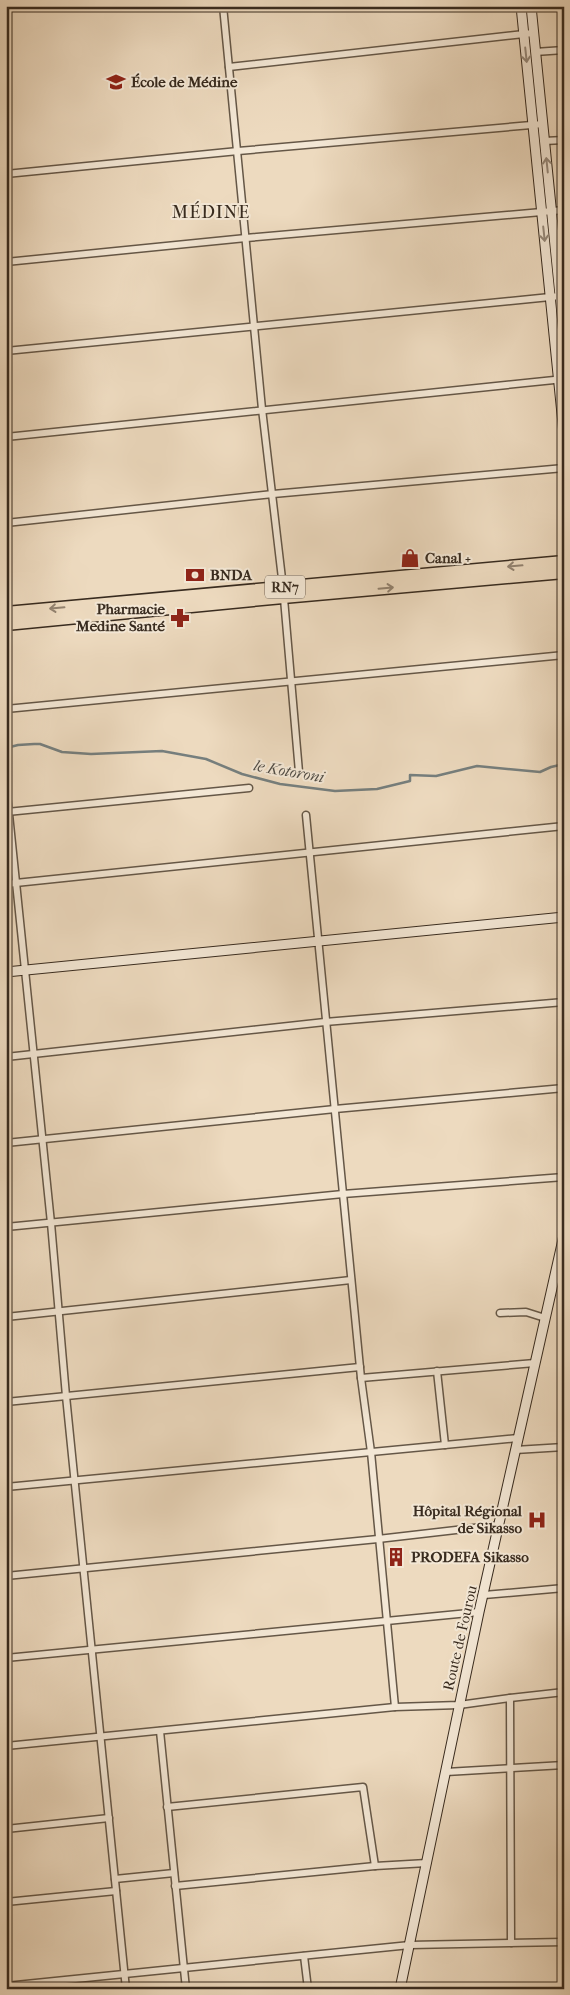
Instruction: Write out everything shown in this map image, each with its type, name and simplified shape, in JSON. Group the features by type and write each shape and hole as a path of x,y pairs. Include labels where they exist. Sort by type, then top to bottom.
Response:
{"highway":[{"name":"RN7","path":"6,624 564,562"},
{"name":"RN7","path":"6,613 564,572"}],"street":[{"path":"223,6 262,409 283,592 299,772"},
{"path":"521,6 538,124 544,141 564,336"},
{"path":"531,6 536,52 541,212 561,380 564,434"},
{"path":"229,67 534,34"},
{"path":"536,52 564,50"},
{"path":"6,174 538,124"},
{"path":"544,141 564,140"},
{"path":"6,262 246,238 564,210"},
{"path":"6,351 560,296"},
{"path":"6,437 262,409 561,380"},
{"path":"6,523 273,494 564,468"},
{"path":"6,709 564,655"},
{"path":"6,785 7,812 51,1223 74,1480 126,1989"},
{"path":"7,812 249,788"},
{"path":"306,815 395,1707"},
{"path":"6,884 310,854 564,826"},
{"path":"6,972 564,917"},
{"path":"6,1057 326,1022 564,1002"},
{"path":"6,1143 335,1109 564,1088"},
{"path":"6,1227 343,1194 564,1176"},
{"name":"Route de Fourou","path":"400,1989 479,1612 545,1318 562,1255 564,1234"},
{"path":"6,1317 352,1280"},
{"path":"500,1313 526,1312 545,1318"},
{"path":"361,1378 535,1363"},
{"path":"6,1402 360,1367"},
{"path":"437,1372 445,1445"},
{"path":"6,1487 518,1438"},
{"path":"515,1450 564,1447"},
{"path":"6,1576 499,1525"},
{"path":"484,1595 564,1588"},
{"path":"6,1658 479,1612"},
{"path":"6,1746 395,1707 459,1706 564,1692"},
{"path":"510,1698 511,1943"},
{"path":"160,1731 186,1989"},
{"path":"446,1772 564,1765"},
{"path":"167,1807 363,1787 375,1866"},
{"path":"6,1829 109,1818"},
{"path":"175,1886 427,1862"},
{"path":"115,1879 174,1873"},
{"path":"6,1902 116,1890"},
{"path":"6,1986 410,1945 564,1942"},
{"path":"304,1956 308,1989"}],"waterway":[{"name":"le Kotoroni","path":"6,748 18,745 40,744 62,752 91,754 162,751 206,759 242,774 280,784 335,791 377,789 410,781 410,775 436,776 477,766 540,772 564,764"}],"place":[{"name":"École de Médine","path":"116,82"},
{"name":"Canal +","path":"410,558"},
{"name":"BNDA","path":"195,575"},
{"name":"Pharmacie Medine Santé","path":"180,618"},
{"name":"Hôpital Régional de Sikasso","path":"537,1520"},
{"name":"PRODEFA Sikasso","path":"396,1557"}],"district":[{"name":"MÉDINE","path":"211,212"}]}
